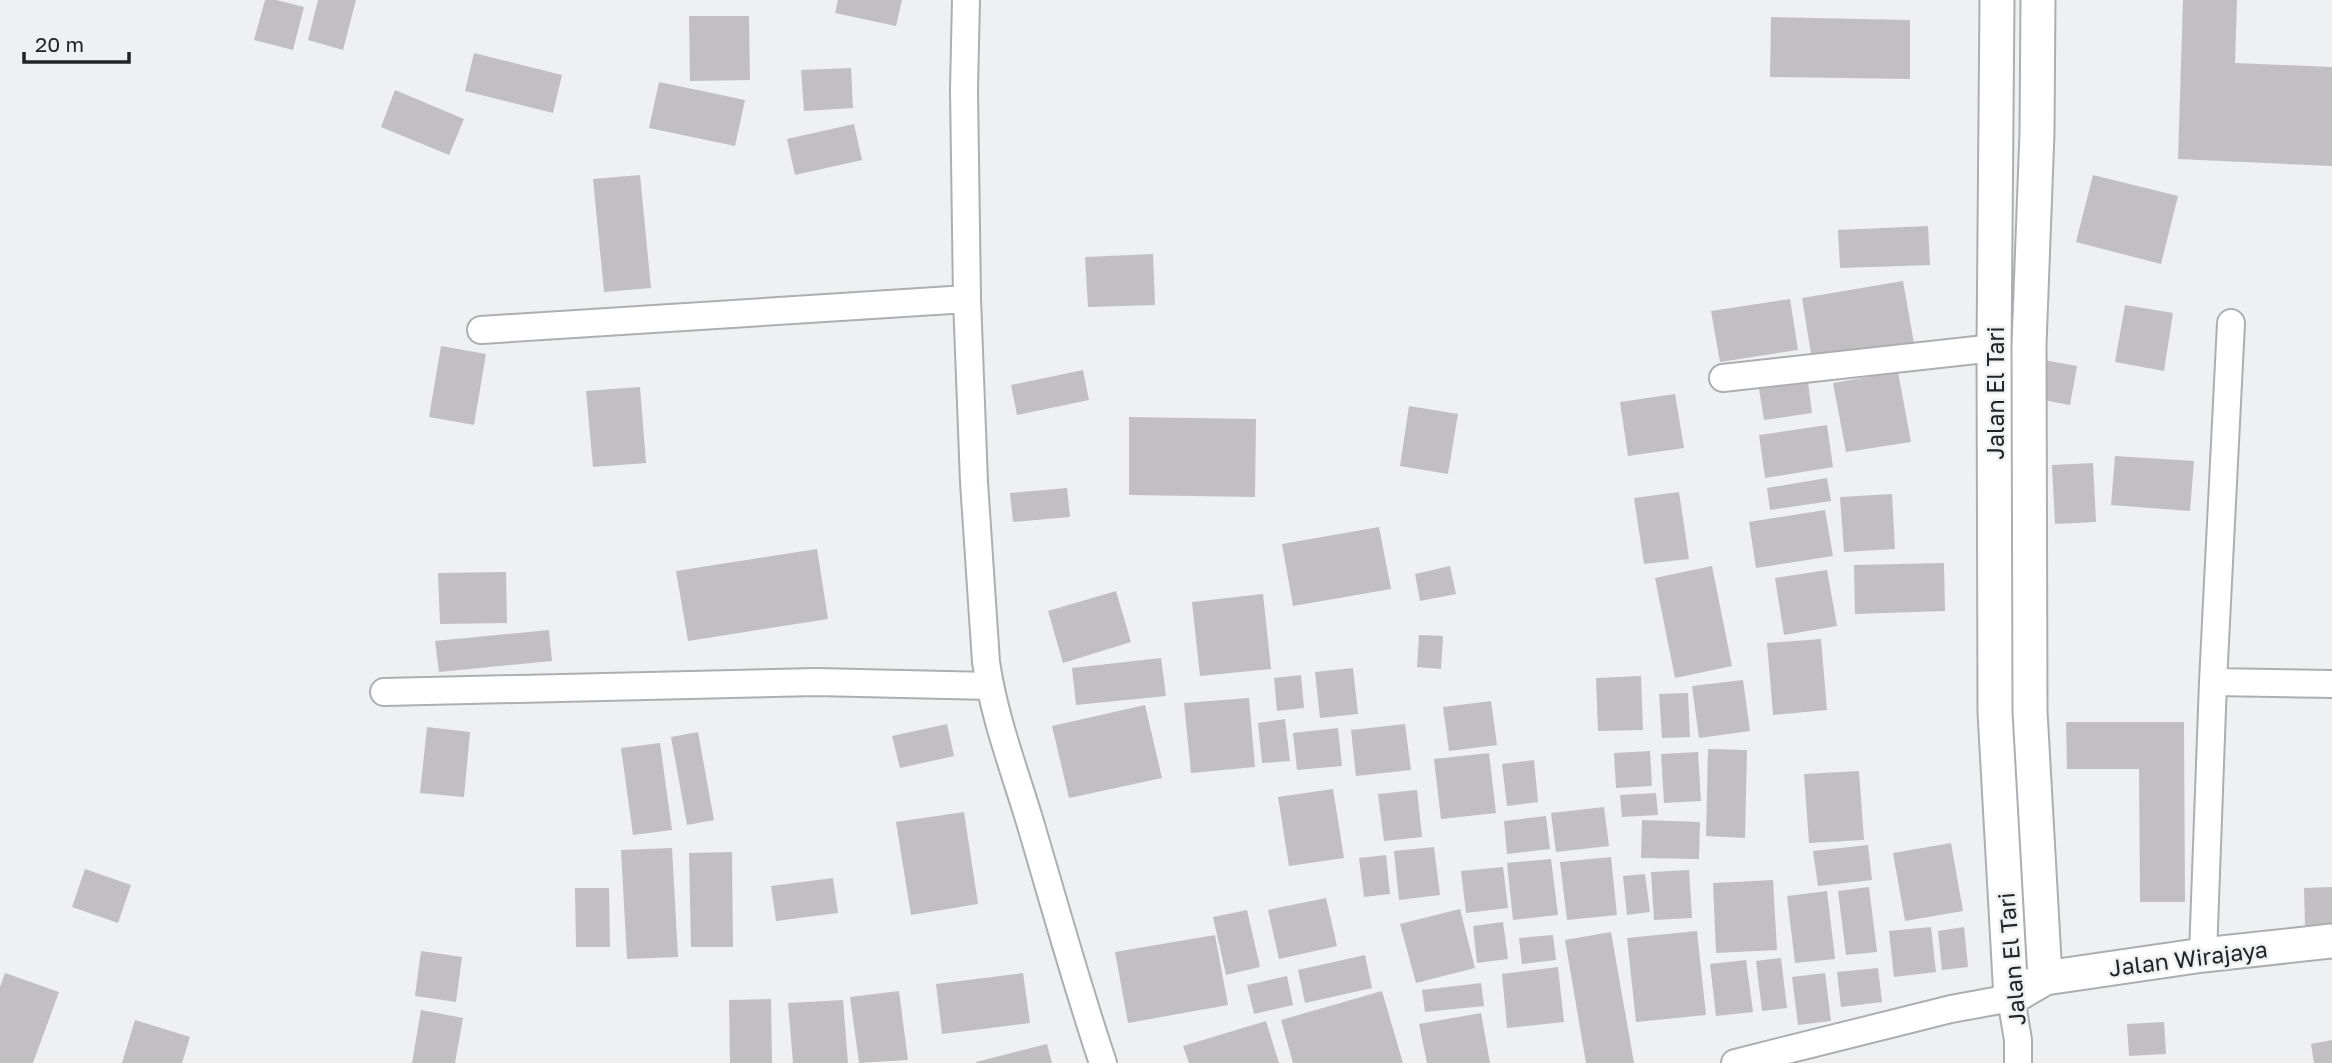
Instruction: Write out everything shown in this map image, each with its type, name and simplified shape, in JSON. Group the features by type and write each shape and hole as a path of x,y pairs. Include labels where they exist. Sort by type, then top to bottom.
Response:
{"street":[{"path":"966,0 964,89 967,299 974,482 990,686 1003,740 1103,1063"},
{"name":"Jalan El Tari","path":"1997,0 1995,712 2011,998 2018,1052"},
{"name":"Jalan El Tari","path":"2018,1052 2045,978 2029,697 2029,345 2037,133 2038,0"},
{"path":"481,330 967,299"},
{"path":"2203,955 2231,323"},
{"path":"1723,378 1994,348"},
{"path":"384,692 816,682 990,686"},
{"path":"2213,682 2332,684"},
{"name":"Jalan Wirajaya","path":"2045,978 2203,955 2332,941"},
{"path":"1734,1063 1951,1009 2011,998 2045,978"}],"building":[{"path":"265,0 304,7 293,50 254,40"},
{"path":"318,0 356,0 343,50 308,40"},
{"path":"838,0 902,0 896,26 835,13"},
{"path":"2183,0 2237,0 2235,63 2332,67 2332,166 2178,159"},
{"path":"689,16 749,16 750,80 690,81"},
{"path":"1771,17 1910,20 1910,79 1770,77"},
{"path":"474,53 562,75 553,113 465,91"},
{"path":"851,68 853,108 804,111 801,70"},
{"path":"659,82 745,100 735,146 649,128"},
{"path":"395,90 464,119 449,155 381,127"},
{"path":"854,124 862,160 795,175 787,139"},
{"path":"640,175 651,288 604,292 593,179"},
{"path":"2093,175 2178,196 2161,264 2076,242"},
{"path":"1928,226 1930,265 1840,268 1838,230"},
{"path":"1153,254 1155,305 1088,307 1085,257"},
{"path":"1903,281 1915,349 1813,366 1802,298"},
{"path":"1790,299 1798,350 1720,362 1711,311"},
{"path":"2125,305 2173,313 2164,371 2115,362"},
{"path":"441,346 486,354 474,425 429,417"},
{"path":"2044,360 2077,366 2070,405 2038,399"},
{"path":"1083,370 1089,400 1017,415 1011,385"},
{"path":"1898,372 1911,442 1846,452 1833,383"},
{"path":"1808,382 1812,413 1764,420 1759,389"},
{"path":"640,387 646,463 593,467 586,391"},
{"path":"1675,394 1684,448 1628,456 1620,402"},
{"path":"1409,406 1458,414 1448,474 1400,466"},
{"path":"1129,417 1256,419 1255,497 1129,495"},
{"path":"1827,425 1833,467 1765,478 1759,435"},
{"path":"2115,456 2194,461 2190,511 2111,505"},
{"path":"2093,463 2096,522 2055,524 2052,465"},
{"path":"1827,478 1831,501 1770,510 1767,488"},
{"path":"1067,488 1070,517 1013,522 1010,493"},
{"path":"1679,492 1689,559 1644,564 1634,498"},
{"path":"1892,494 1895,549 1844,552 1840,497"},
{"path":"1825,510 1833,556 1756,568 1749,522"},
{"path":"1379,527 1391,589 1293,606 1282,544"},
{"path":"817,549 828,619 688,641 676,571"},
{"path":"1944,563 1945,611 1855,614 1854,565"},
{"path":"1450,566 1456,594 1420,601 1415,574"},
{"path":"1712,566 1732,666 1675,678 1655,578"},
{"path":"1827,570 1837,626 1784,635 1775,578"},
{"path":"506,572 507,623 440,624 438,573"},
{"path":"1116,591 1131,642 1063,663 1048,611"},
{"path":"1263,594 1271,669 1200,676 1192,602"},
{"path":"549,630 552,661 439,672 435,641"},
{"path":"1419,635 1443,636 1441,669 1417,667"},
{"path":"1821,639 1827,710 1773,715 1767,643"},
{"path":"1161,658 1166,696 1076,705 1072,668"},
{"path":"1353,668 1358,714 1320,718 1315,672"},
{"path":"1301,675 1304,708 1277,711 1274,678"},
{"path":"1641,676 1643,730 1598,731 1596,678"},
{"path":"1743,680 1750,731 1699,738 1692,686"},
{"path":"1688,693 1690,737 1662,738 1659,694"},
{"path":"1249,698 1255,767 1191,773 1184,703"},
{"path":"1491,701 1497,745 1449,751 1443,707"},
{"path":"1145,705 1162,778 1069,798 1052,726"},
{"path":"1285,719 1290,761 1262,763 1258,723"},
{"path":"2066,722 2184,722 2185,902 2140,902 2139,769 2067,769"},
{"path":"947,724 954,756 900,768 892,736"},
{"path":"1405,724 1411,770 1356,776 1351,730"},
{"path":"427,727 470,732 464,797 420,793"},
{"path":"1338,728 1342,766 1297,770 1293,733"},
{"path":"698,732 714,820 687,825 671,737"},
{"path":"660,743 672,830 633,835 621,748"},
{"path":"1708,749 1747,750 1745,838 1706,836"},
{"path":"1650,751 1652,786 1616,788 1614,753"},
{"path":"1698,752 1701,801 1664,803 1661,754"},
{"path":"1489,753 1496,813 1441,819 1434,759"},
{"path":"1534,760 1538,802 1507,806 1502,764"},
{"path":"1859,771 1864,840 1809,843 1804,774"},
{"path":"1333,789 1344,858 1289,866 1278,797"},
{"path":"1417,790 1422,837 1384,841 1378,794"},
{"path":"1656,793 1658,815 1622,817 1620,795"},
{"path":"1604,807 1609,846 1556,852 1551,813"},
{"path":"964,812 978,904 911,915 896,822"},
{"path":"1546,816 1550,849 1507,854 1504,821"},
{"path":"1642,820 1700,822 1699,859 1641,858"},
{"path":"1951,843 1963,911 1905,921 1893,853"},
{"path":"1868,845 1872,880 1818,886 1813,851"},
{"path":"1434,847 1440,895 1399,900 1394,851"},
{"path":"672,848 678,957 627,959 621,850"},
{"path":"732,852 733,947 691,947 689,853"},
{"path":"1386,855 1390,894 1364,897 1359,858"},
{"path":"1611,857 1617,915 1567,920 1560,862"},
{"path":"1551,859 1558,915 1513,920 1507,863"},
{"path":"1503,867 1508,908 1466,913 1461,871"},
{"path":"85,869 131,885 118,923 72,907"},
{"path":"1689,870 1692,918 1654,920 1651,872"},
{"path":"1645,874 1650,912 1627,915 1623,876"},
{"path":"833,878 838,913 776,921 771,886"},
{"path":"1773,880 1777,950 1716,953 1713,883"},
{"path":"1869,887 1877,952 1846,955 1838,891"},
{"path":"2332,887 2332,925 2305,926 2304,888"},
{"path":"575,888 609,888 610,947 576,947"},
{"path":"1827,891 1835,959 1795,963 1787,896"},
{"path":"1326,898 1337,946 1279,959 1268,910"},
{"path":"1460,909 1475,968 1416,983 1400,924"},
{"path":"1247,910 1260,967 1226,975 1213,917"},
{"path":"1503,922 1508,959 1477,963 1473,926"},
{"path":"1931,927 1936,972 1894,977 1889,931"},
{"path":"1964,927 1968,967 1942,970 1938,931"},
{"path":"1697,931 1706,1015 1636,1022 1627,938"},
{"path":"1611,932 1634,1063 1586,1063 1565,940"},
{"path":"1215,935 1228,1005 1128,1023 1115,952"},
{"path":"1553,935 1556,960 1522,964 1519,938"},
{"path":"421,951 462,957 456,1002 415,996"},
{"path":"1365,955 1372,988 1305,1003 1298,970"},
{"path":"1781,958 1787,1008 1762,1011 1756,961"},
{"path":"1746,960 1753,1012 1716,1016 1710,964"},
{"path":"1558,967 1564,1022 1507,1028 1502,974"},
{"path":"1878,968 1882,1002 1841,1007 1837,972"},
{"path":"5,973 59,992 33,1063 0,1063 0,987"},
{"path":"1023,973 1030,1023 942,1034 936,984"},
{"path":"1825,973 1831,1021 1798,1025 1792,977"},
{"path":"1287,976 1293,1005 1254,1014 1247,985"},
{"path":"1481,983 1484,1006 1425,1012 1422,990"},
{"path":"899,991 908,1060 859,1063 850,997"},
{"path":"1382,991 1403,1063 1293,1063 1281,1020"},
{"path":"771,999 772,1063 730,1063 729,1000"},
{"path":"843,1000 848,1063 793,1063 788,1003"},
{"path":"421,1010 463,1018 455,1063 412,1063"},
{"path":"1481,1013 1490,1063 1427,1063 1419,1024"},
{"path":"135,1020 190,1037 182,1063 122,1063"},
{"path":"1266,1021 1279,1063 1189,1063 1183,1046"},
{"path":"2164,1022 2166,1054 2129,1056 2127,1024"},
{"path":"2332,1040 2332,1063 2314,1063 2311,1044"},
{"path":"1047,1044 1052,1063 976,1063 976,1062"}]}
